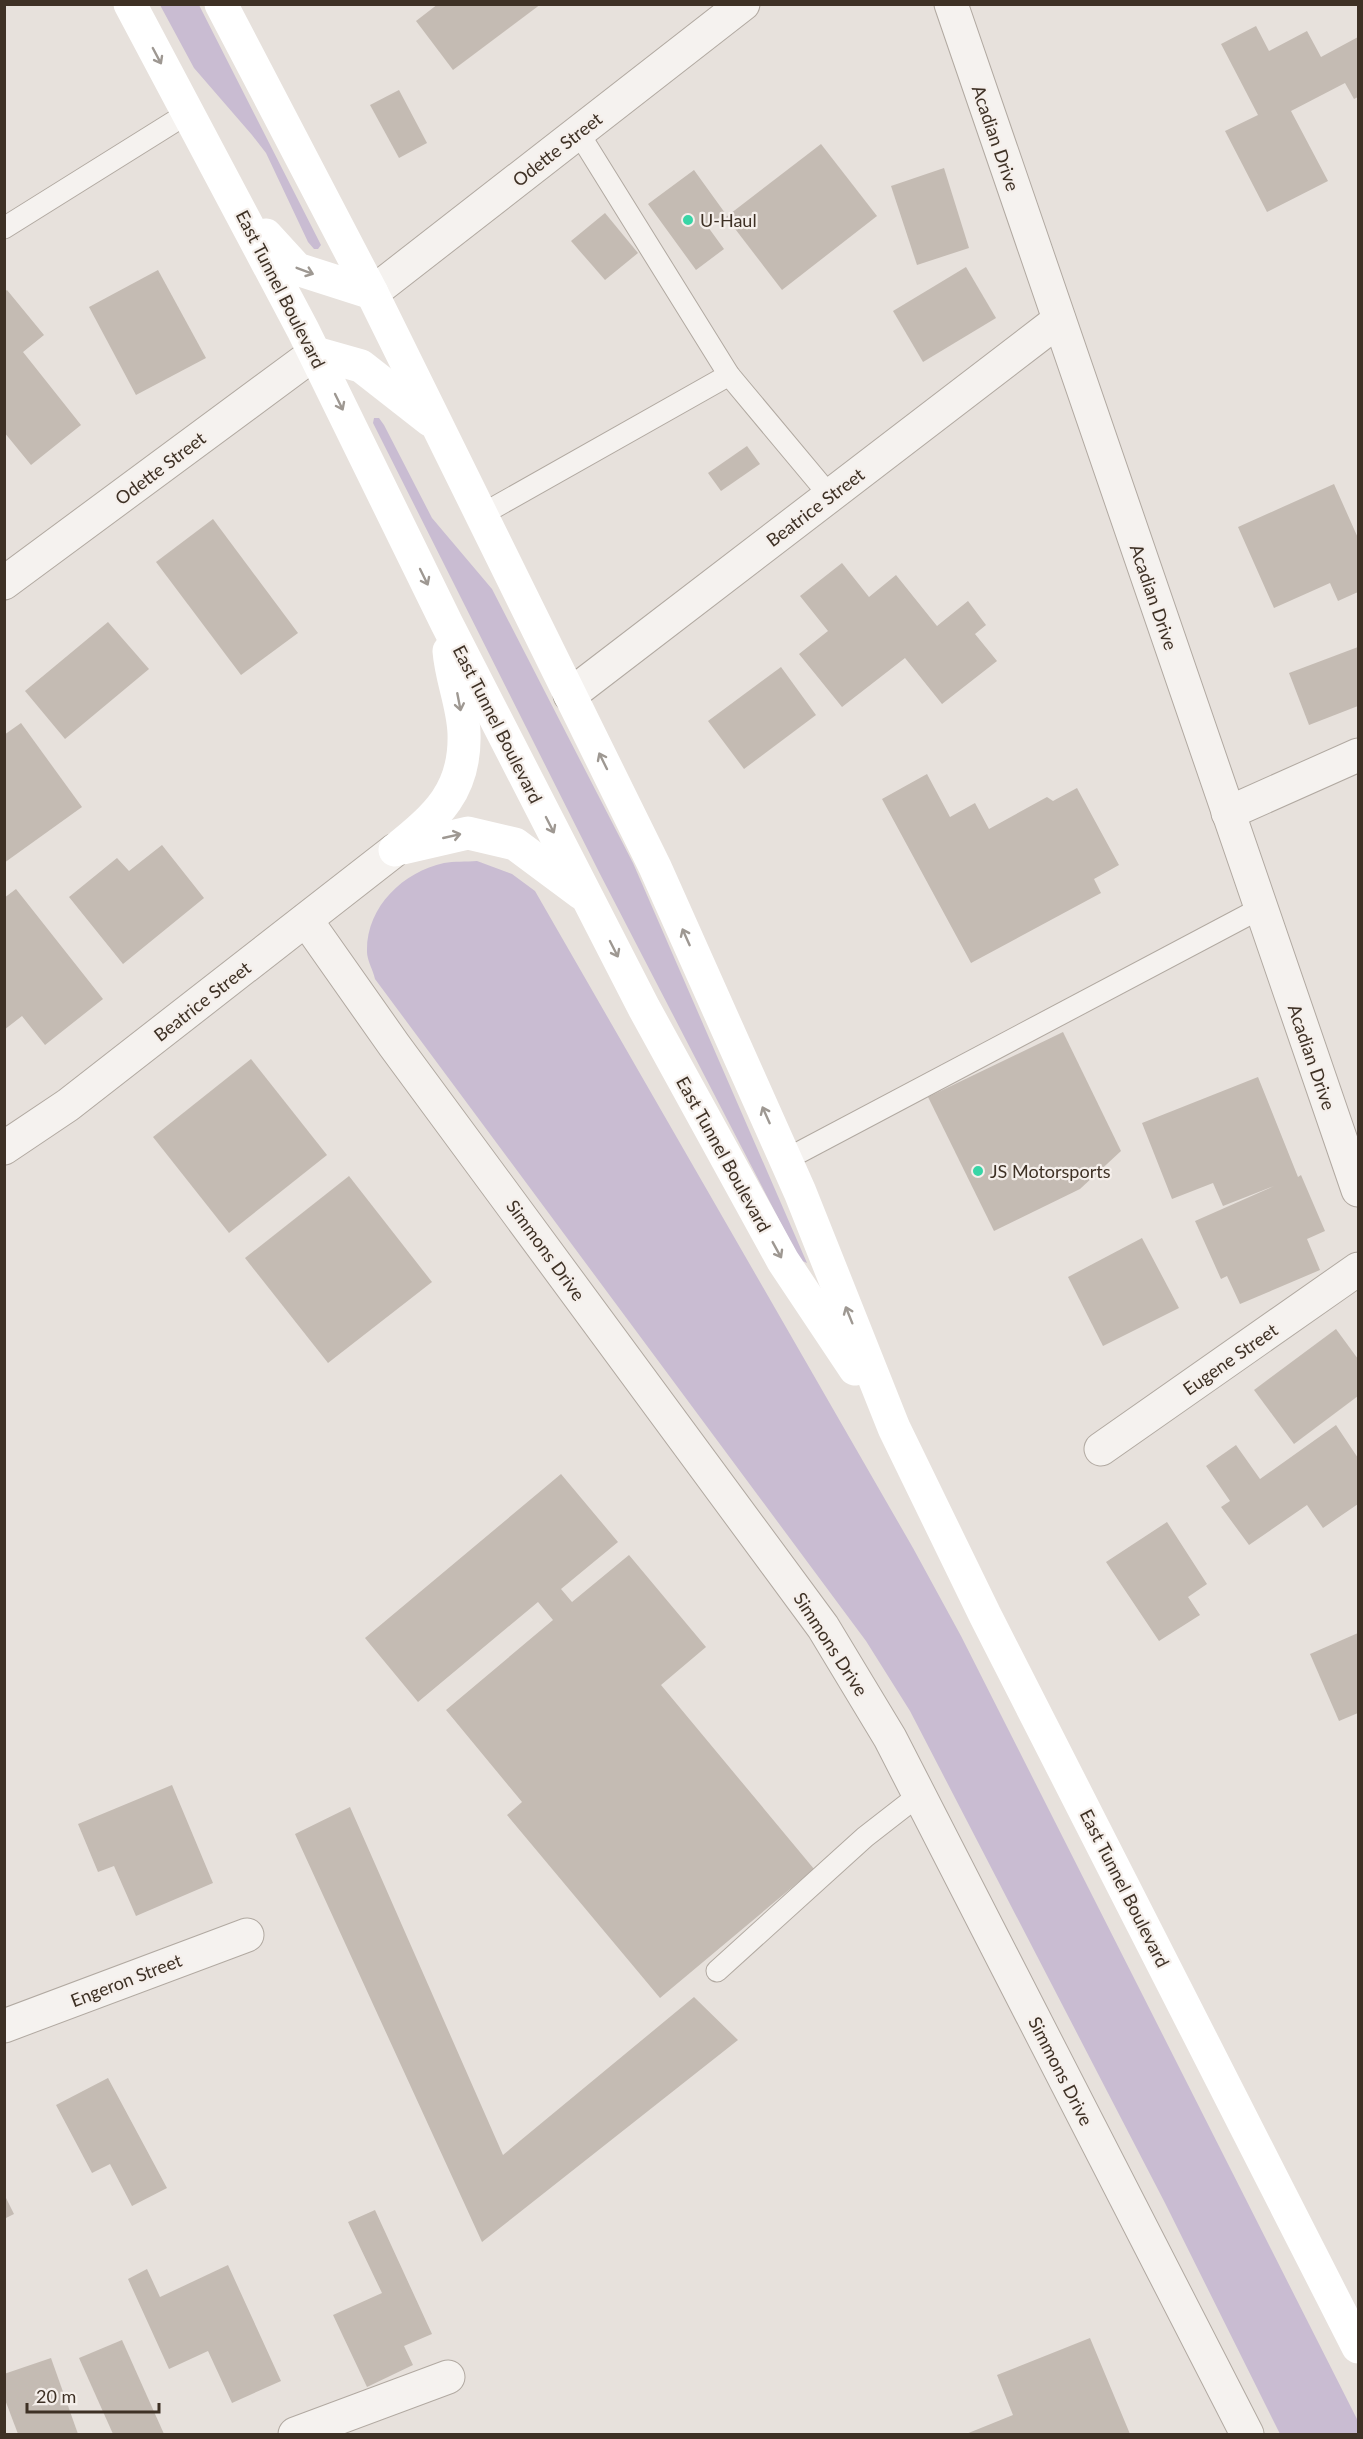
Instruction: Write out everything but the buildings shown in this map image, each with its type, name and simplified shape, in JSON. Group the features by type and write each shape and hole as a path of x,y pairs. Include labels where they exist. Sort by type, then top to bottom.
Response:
{"main road":[{"name":"East Tunnel Boulevard","path":"130,4 315,353 447,624 644,1008 783,1261 894,1428"},
{"name":"East Tunnel Boulevard","path":"221,4 372,293 655,867 785,1160 894,1428 985,1615 1359,2347"},
{"path":"235,201 297,269 372,293"},
{"path":"315,353 361,366 436,425"},
{"path":"395,850 427,824 453,794 461,766 464,732 450,663 447,624"},
{"path":"395,850 468,833 515,844 587,897"}],"street":[{"name":"Odette Street","path":"372,293 743,4"},
{"name":"Acadian Drive","path":"951,4 1359,1190"},
{"name":"Beatrice Street","path":"570,694 1059,320"},
{"name":"Odette Street","path":"4,583 315,353"},
{"path":"1228,813 1359,755"},
{"name":"Beatrice Street","path":"4,1148 68,1105 395,850"},
{"name":"Simmons Drive","path":"306,920 394,1045 823,1627 890,1738 1247,2434"},
{"name":"Eugene Street","path":"1101,1449 1359,1269"},
{"name":"Engeron Street","path":"4,2026 247,1935"},
{"path":"295,2434 448,2377"}],"lane":[{"path":"4,228 188,113"},
{"path":"578,132 729,375 830,496"},
{"path":"481,515 729,375"},
{"path":"785,1160 1261,908"},
{"path":"717,1971 865,1837 919,1795"}],"shaded area":[{"path":"160,5 199,5 321,245 318,249 314,249 308,242 266,153 194,68"},
{"path":"374,418 379,418 384,425 432,518 492,589 633,863 807,1263 800,1260 600,874 373,423"},
{"path":"477,861 512,874 535,891 913,1548 961,1636 1358,2421 1358,2434 1280,2434 1165,2203 910,1711 866,1641 375,979 367,955 368,936 380,906 390,894 401,883 429,868 448,862"}],"place":[{"name":"U-Haul","path":"688,220"},
{"name":"JS Motorsports","path":"978,1171"}]}
